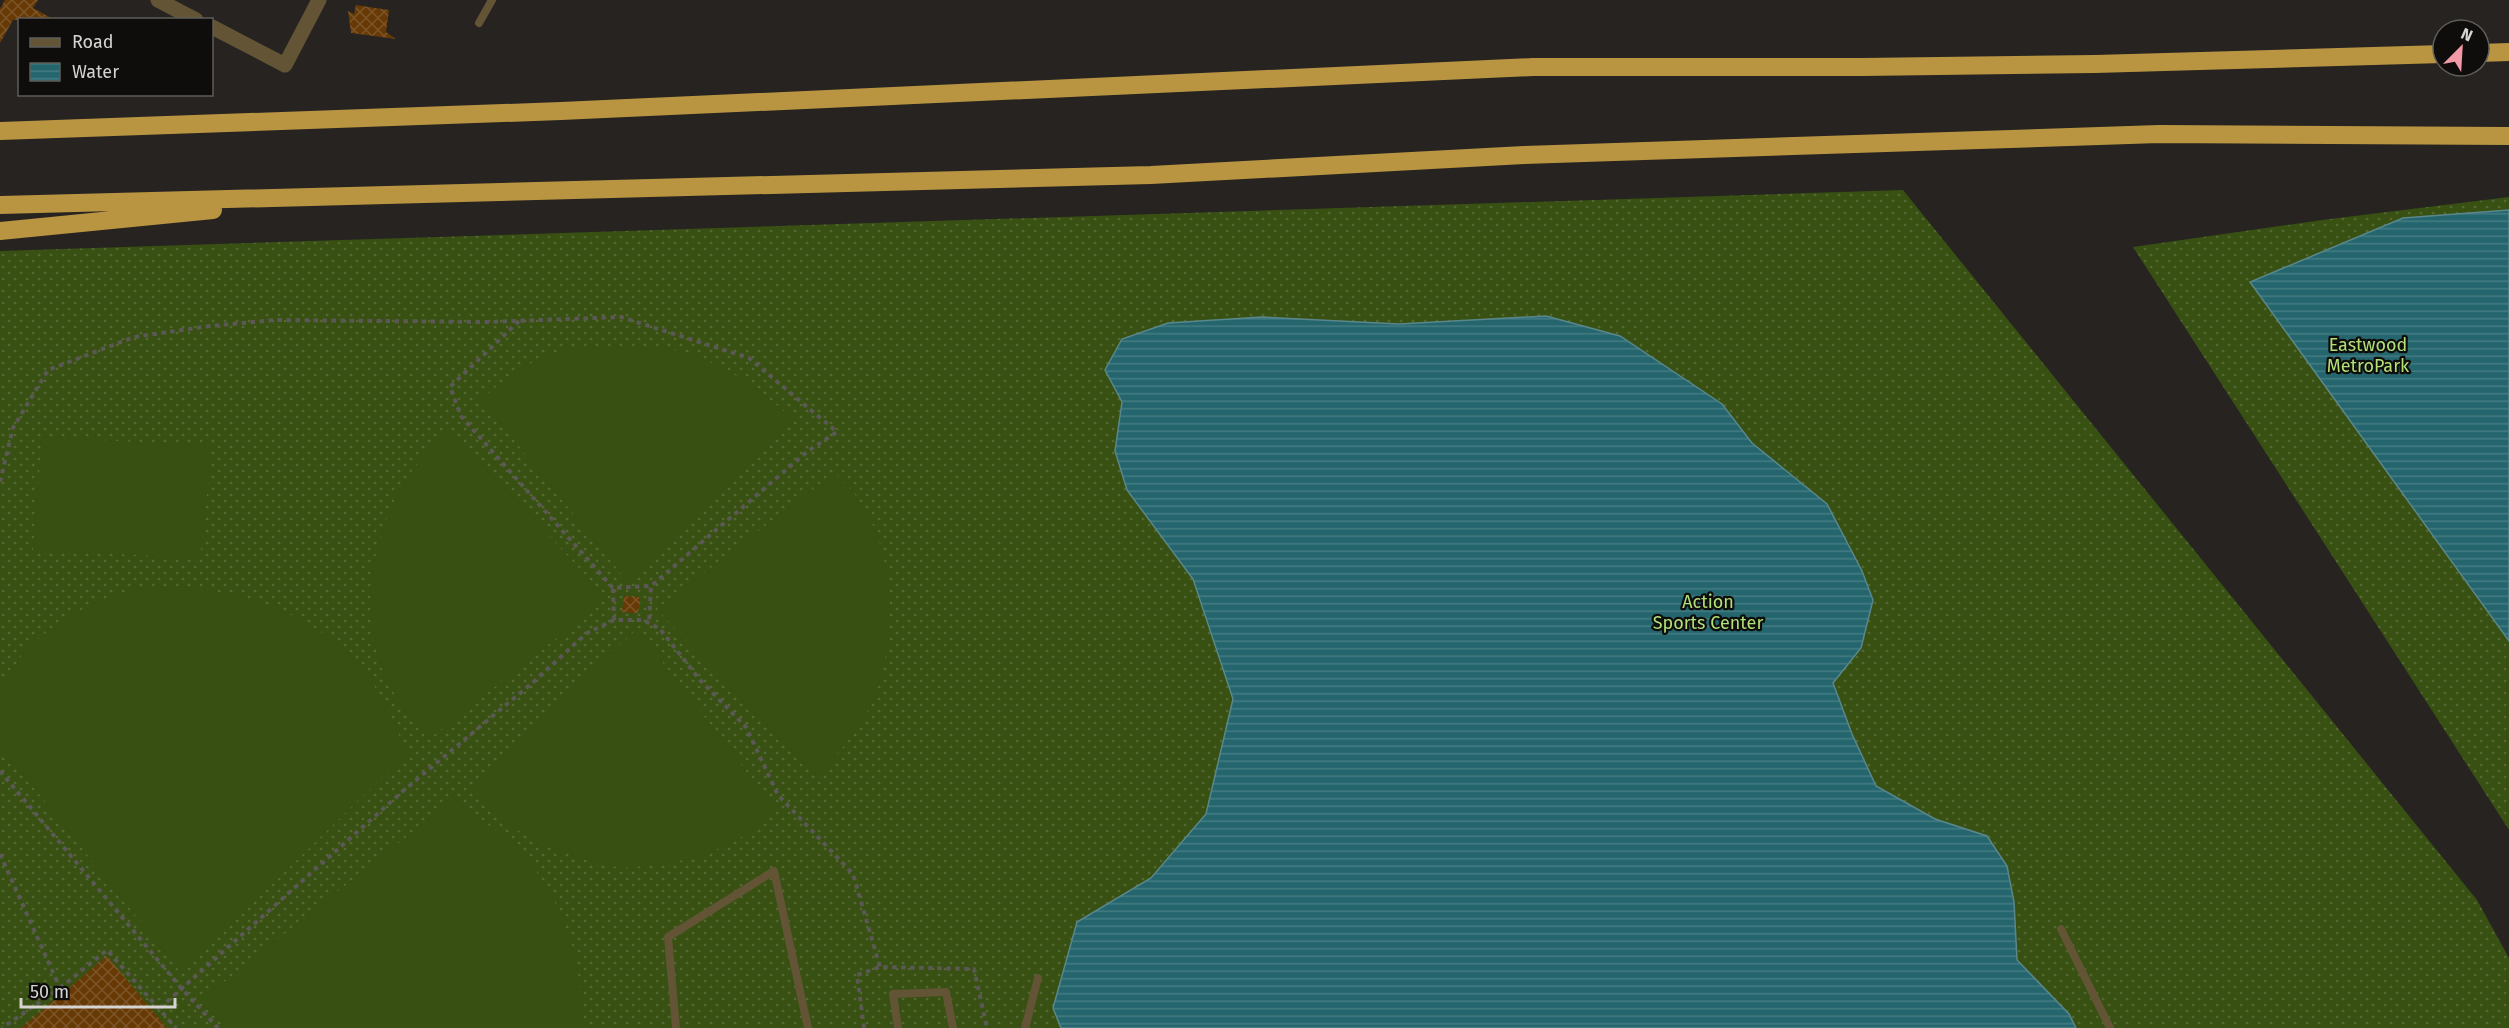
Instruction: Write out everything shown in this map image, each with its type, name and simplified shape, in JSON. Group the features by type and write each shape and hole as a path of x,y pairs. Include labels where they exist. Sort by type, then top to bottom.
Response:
{"highway":[{"path":"2491,53 2509,52"},
{"path":"0,131 573,110 1533,67 2095,64 2431,54"},
{"path":"0,205 1151,175 1524,155 2159,134 2509,136"},
{"path":"0,231 356,195"}],"street":[{"path":"158,0 192,18"},
{"path":"213,28 285,65 319,0"}],"lane":[{"path":"479,23 492,0"},
{"path":"676,1028 668,937 774,871 808,1028"},
{"path":"2061,929 2110,1028"},
{"path":"1025,1028 1038,978"},
{"path":"897,1028 892,994 946,992 953,1028"}],"path":[{"path":"0,482 12,428 48,370 134,337 210,326 275,320 487,322 621,317 749,358 837,432 808,451 651,586 613,588"},
{"path":"519,321 450,387 461,416 613,588 614,620"},
{"path":"649,624 651,586"},
{"path":"160,1008 403,791 531,684 587,633 614,620 643,620 660,629 700,680 746,727 778,795 853,874 880,967 857,975 864,1028"},
{"path":"0,771 218,1028"},
{"path":"0,854 60,988"},
{"path":"2,1028 60,988 107,950 176,1028"}],"green space":[{"name":"Action Sports Center","path":"1903,190 2477,900 2509,958 2509,1028 0,1028 0,251"},
{"name":"Eastwood MetroPark","path":"2509,197 2509,830 2133,247 2322,220"},
{"path":"598,347 661,347 701,359 733,374 763,394 795,421 627,581 481,399 525,366 564,350"},
{"path":"450,430 607,598 428,740 395,695 380,663 373,637 372,582 376,554 394,501 417,465"},
{"path":"42,437 212,446 200,558 33,550"},
{"path":"834,473 856,496 881,546 890,605 889,634 876,691 865,716 849,740 817,777 657,609"},
{"path":"185,587 213,591 265,604 312,626 334,642 372,683 387,708 407,753 181,973 0,745 0,685 29,646 61,621 98,601 137,589"},
{"path":"637,629 777,811 740,838 705,855 666,864 621,868 578,858 538,842 502,821 469,788"},
{"path":"454,799 512,844 544,883 566,928 574,953 579,978 581,1028 226,1028 200,1001"}],"water":[{"path":"2509,210 2509,641 2250,282 2403,218"},
{"path":"1546,316 1620,336 1722,404 1752,443 1827,504 1862,571 1873,600 1861,648 1833,683 1852,734 1876,786 1935,819 1987,836 2007,866 2014,902 2017,960 2069,1014 2076,1028 1061,1028 1053,1008 1077,922 1151,878 1206,814 1233,699 1193,579 1127,490 1115,451 1122,402 1105,370 1122,339 1168,323 1262,317 1399,324"}],"building":[{"path":"5,0 38,0 33,8 51,18 13,20 0,43 0,9"},
{"path":"356,5 389,10 386,32 396,39 351,33 348,11 354,14"},
{"path":"624,596 640,597 638,613 622,612"},
{"path":"107,956 167,1028 21,1028"}]}
